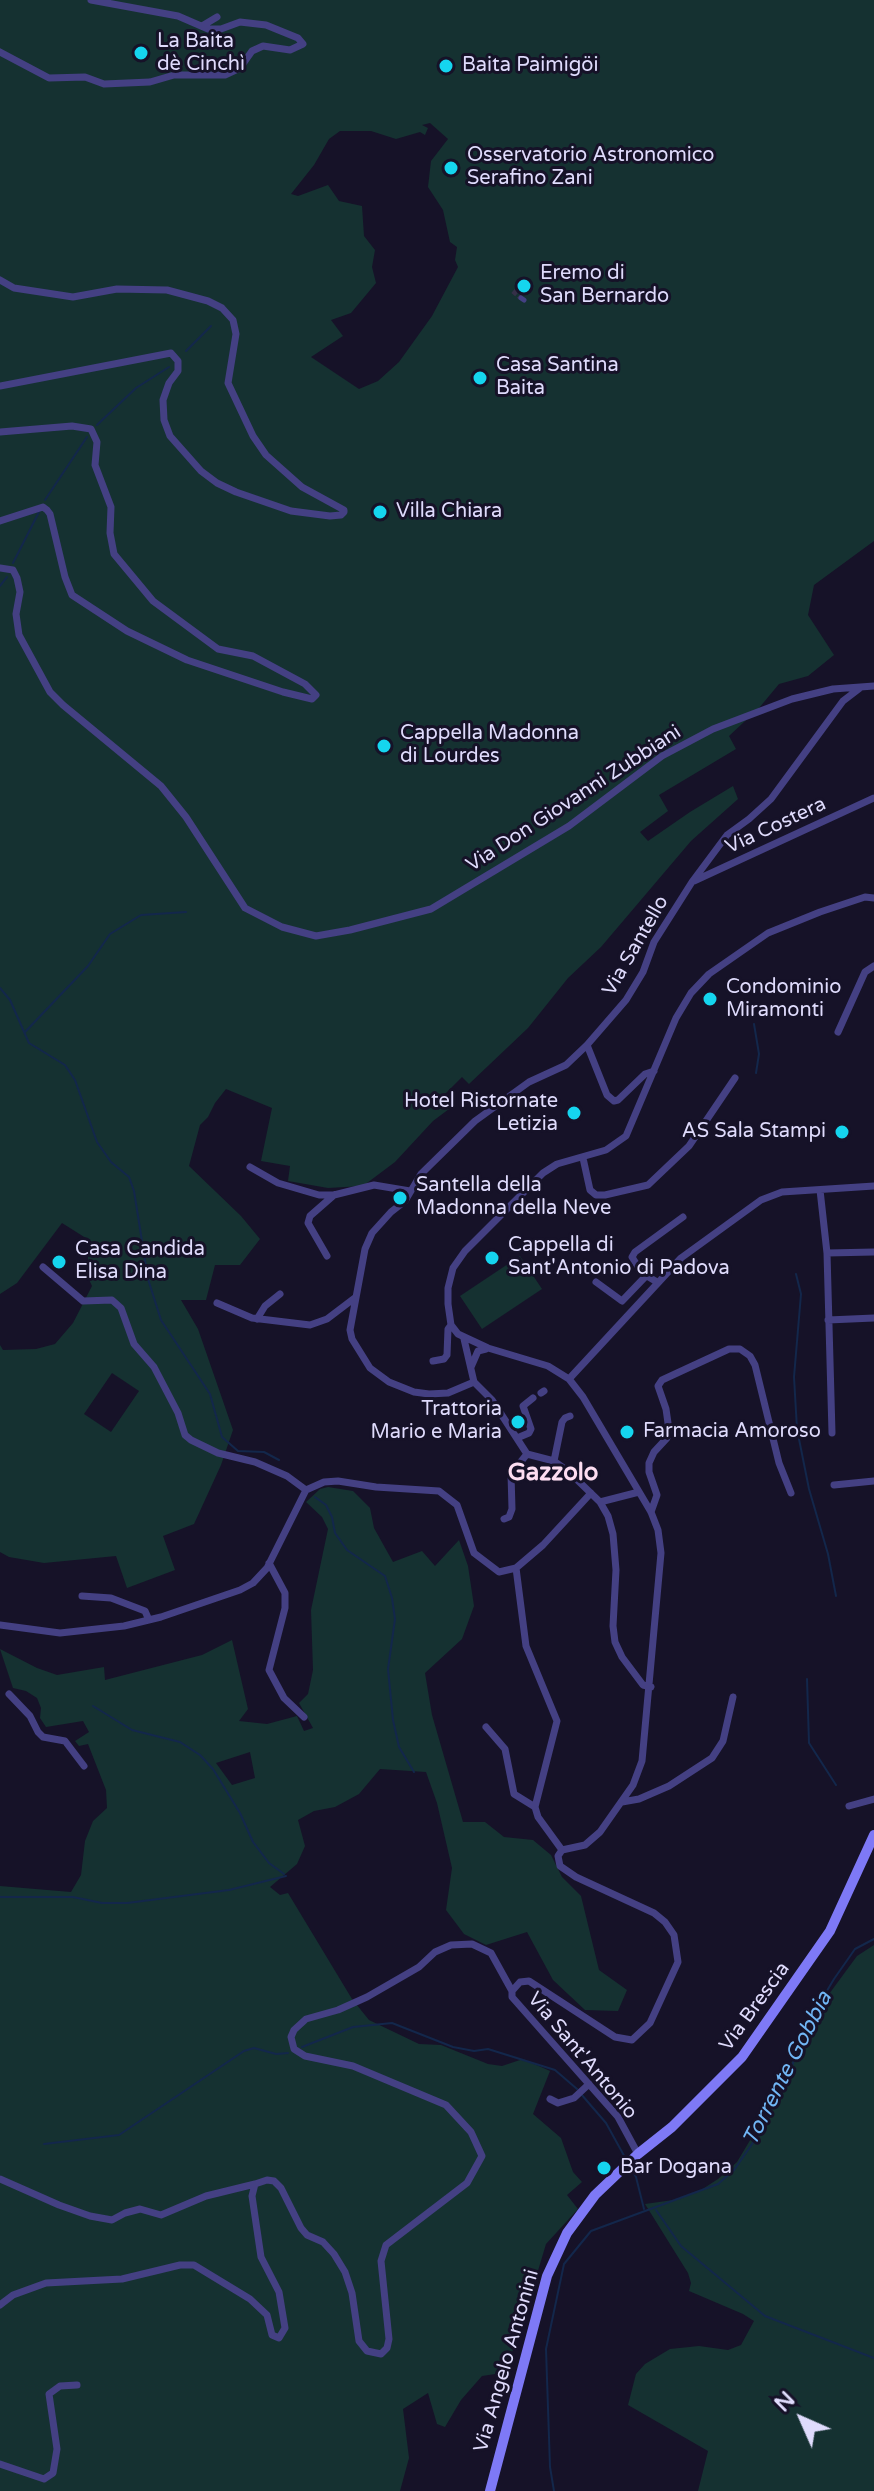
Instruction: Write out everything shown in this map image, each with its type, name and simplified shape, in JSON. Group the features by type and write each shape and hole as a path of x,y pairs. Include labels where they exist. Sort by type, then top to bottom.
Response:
{"main road":[{"name":"Via Brescia","path":"624,2169 680,2120 742,2057 830,1931 874,1835"},
{"name":"Via Angelo Antonini","path":"490,2491 547,2276 580,2213 624,2169"}],"street":[{"path":"0,52 49,78 85,77 104,84 150,82 174,75 225,75 240,68 252,51 263,46 290,50 303,44 298,38 266,25 240,22 221,29 202,26 178,16 91,0"},
{"path":"202,26 217,17"},
{"path":"0,280 14,288 73,297 117,289 167,290 222,308 233,320 236,334 228,383 253,436 266,455 302,487 344,512 330,516 291,511 236,492 201,471 170,436 164,420 163,400 169,383 178,371 178,361 171,353 0,386"},
{"path":"0,432 72,426 91,429 97,442 95,465 111,507 110,533 114,554 153,601 218,649 253,656 305,684 316,695 312,699 283,692 187,660 127,631 72,595 47,510 43,507 0,521"},
{"name":"Via Don Giovanni Zubbiani","path":"0,568 13,570 17,578 20,592 16,614 19,635 50,692 161,786 186,817 241,903 250,912 282,927 316,936 431,909 575,823 662,756 713,729 792,699 833,689 862,687"},
{"path":"862,687 874,686"},
{"name":"Via Santello","path":"474,1382 448,1393 414,1392 389,1382 370,1368 352,1339 350,1330 365,1249 372,1233 405,1201 421,1174 491,1108 529,1082 566,1065 587,1045 626,1000 643,972 654,942 692,882 727,835 771,799 843,701 862,687"},
{"name":"Via Costera","path":"692,882 874,798"},
{"path":"516,1568 526,1646 557,1721 535,1807 538,1817 562,1850 593,1840 633,1785 642,1761 661,1553 658,1530 651,1512 583,1397 569,1379 548,1366 464,1339 451,1325 447,1295 449,1279 465,1251 543,1173 557,1164 606,1150 626,1136 676,1018 691,993 709,974 768,933 865,897 874,898"},
{"path":"838,1032 865,972 874,966"},
{"path":"587,1045 607,1095 614,1101 645,1074 654,1071"},
{"path":"583,1158 590,1190 596,1195 648,1185 689,1146 735,1078"},
{"path":"250,1167 294,1189 334,1195 374,1185 410,1191"},
{"path":"569,1379 681,1258 761,1200 782,1192 874,1186"},
{"path":"820,1190 827,1253 832,1433"},
{"path":"327,1256 308,1223 310,1216 334,1195"},
{"path":"657,1282 646,1276 633,1261 635,1252 683,1217"},
{"path":"827,1253 874,1252"},
{"path":"43,1267 83,1301 112,1300 121,1308 134,1344 154,1367 178,1413 185,1435 218,1453 255,1462 287,1476 306,1490"},
{"path":"596,1282 622,1301 646,1276"},
{"path":"257,1319 261,1311 280,1294"},
{"path":"217,1303 257,1319 310,1325 327,1319 356,1297"},
{"path":"828,1320 874,1318"},
{"path":"433,1361 444,1359 447,1355 448,1329 451,1325"},
{"path":"464,1339 474,1382 521,1437 530,1455 554,1461 568,1471 600,1502 608,1516 616,1570 615,1642 643,1685 651,1687"},
{"path":"471,1367 478,1351 488,1348"},
{"path":"651,1512 657,1495 649,1463 667,1438 669,1430 658,1386 662,1380 729,1349 740,1349 750,1356 755,1365 779,1463 791,1493"},
{"path":"521,1437 531,1429 523,1406 533,1398"},
{"path":"554,1461 554,1448 567,1417 566,1407"},
{"path":"504,1519 509,1517 512,1509 511,1474 530,1455"},
{"path":"834,1485 874,1481"},
{"path":"0,1625 60,1633 124,1626 240,1590 253,1583 269,1563 306,1490 324,1482 439,1491 457,1505 474,1553 499,1572 516,1568 543,1545 591,1493"},
{"path":"600,1502 639,1492"},
{"path":"269,1563 285,1593 285,1608 273,1644 269,1670 284,1698 304,1717"},
{"path":"82,1596 111,1598 145,1611 149,1620"},
{"path":"634,1673 653,1666"},
{"path":"9,1694 30,1716 43,1737 65,1741 84,1766"},
{"path":"622,1802 639,1799 669,1786 712,1758 723,1741 733,1697"},
{"path":"486,1727 505,1749 514,1794 535,1807"},
{"path":"849,1806 874,1799"},
{"name":"Via Sant'Antonio","path":"562,1850 558,1856 560,1866 565,1871 654,1913 665,1922 677,1946 678,1962 673,1975 650,2023 632,2040 615,2037 529,1981 520,1982 512,1991 516,2004 586,2087 618,2117 638,2154"},
{"path":"0,2179 69,2209 112,2220 140,2209 161,2215 206,2196 267,2180 274,2181 281,2188 301,2228 307,2235 323,2242 334,2254 345,2272 352,2293 359,2341 367,2351 381,2354 387,2348 389,2339 381,2261 386,2245 467,2183 482,2156 471,2132 446,2105 353,2066 305,2056 294,2049 291,2037 306,2019 367,1997 419,1967 435,1952 451,1945 472,1944 491,1953 512,1991"},
{"path":"550,2099 558,2103 574,2098 586,2087"},
{"path":"0,2305 13,2295 46,2283 122,2279 180,2265 194,2265 250,2299 267,2315 272,2335 279,2338 285,2328 279,2292 261,2257 252,2196 255,2184"},
{"path":"0,2464 44,2479 53,2473 57,2449 49,2394 60,2386 77,2385"}],"green space":[{"path":"0,0 874,0 874,541 814,585 808,615 834,655 808,676 779,684 729,736 736,749 659,795 668,811 640,832 648,841 733,786 738,799 691,841 601,947 568,978 528,1028 469,1084 462,1077 443,1096 449,1109 433,1121 395,1162 363,1186 328,1188 288,1181 290,1166 261,1161 272,1108 226,1089 215,1103 200,1125 189,1166 241,1216 260,1239 240,1265 215,1265 206,1300 181,1300 198,1329 233,1430 194,1524 163,1536 175,1570 127,1588 116,1556 44,1563 9,1557 0,1552 0,1345 3,1350 36,1349 55,1344 73,1323 92,1286 87,1275 89,1240 62,1223 17,1283 0,1294","holes":["430,123 448,139 431,161 428,187 443,210 450,242 457,247 455,260 458,267 432,316 399,362 378,381 359,389 311,357 343,336 331,320 351,313 376,283 372,267 375,250 364,236 362,206 339,201 328,185 298,196 291,194 314,165 329,139 340,131 371,131 396,139 420,132 425,135 428,128 422,125","112,1373 139,1391 111,1432 84,1414"]},
{"path":"520,1256 542,1289 482,1329 460,1296"},
{"path":"328,1487 353,1491 370,1508 374,1528 393,1562 422,1551 435,1566 459,1540 468,1566 474,1606 462,1639 425,1673 432,1715 463,1822 485,1822 504,1837 533,1840 551,1855 562,1877 581,1896 599,1970 627,1990 618,2011 585,2010 553,1980 527,1932 486,1945 464,1934 446,1910 452,1868 437,1803 426,1772 380,1769 359,1794 335,1807 314,1811 298,1820 305,1846 297,1864 270,1887 280,1895 288,1893 352,1999 369,2020 419,2044 441,2045 488,2064 502,2066 523,2059 550,2071 533,2114 561,2138 573,2172 582,2182 567,2195 578,2209 546,2244 516,2344 502,2373 482,2376 461,2400 445,2427 437,2424 428,2393 403,2409 409,2458 400,2491 0,2491 0,1886 71,1892 81,1875 85,1841 93,1821 107,1808 106,1790 88,1744 79,1746 75,1741 89,1732 83,1721 46,1727 40,1718 41,1708 37,1698 13,1688 0,1649 57,1675 104,1667 105,1680 202,1655 232,1640 248,1709 239,1721 267,1724 297,1716 304,1731 313,1728 299,1703 308,1694 313,1670 311,1610 328,1529 322,1517 306,1502 320,1489","holes":["250,1752 255,1778 232,1785 216,1763"]},
{"path":"874,1945 874,2491 698,2491 708,2451 628,2405 636,2374 645,2364 670,2349 699,2346 728,2350 741,2345 754,2321 689,2291 691,2283 688,2273 645,2204 673,2200 701,2190 737,2162 821,2005 857,1956"}],"waterway":[{"path":"186,351 211,326"},
{"path":"97,425 136,388 169,367"},
{"path":"45,500 87,437"},
{"path":"13,563 39,512"},
{"path":"0,586 7,577"},
{"path":"25,1032 88,966 110,934 141,915 186,912"},
{"path":"0,988 10,1000 29,1043 65,1065 75,1080 97,1142 111,1162 129,1177 148,1279 161,1320 210,1394 222,1437 238,1451 264,1452 279,1460"},
{"path":"754,1024 759,1054 756,1073"},
{"path":"796,1274 801,1294 794,1377 797,1429 836,1596"},
{"path":"315,1497 326,1505 335,1533 347,1550 385,1576 395,1619 388,1669 393,1720 399,1747 414,1772"},
{"path":"807,1679 809,1743 836,1785"},
{"path":"93,1706 132,1730 180,1742 200,1755 213,1769 240,1813 253,1842 269,1863 284,1874"},
{"path":"0,1897 73,1897 102,1903 127,1903 229,1890 286,1876"},
{"name":"Torrente Gobbia","path":"554,2491 550,2467 546,2349 564,2264 591,2231 718,2184 734,2170 759,2134 792,2066 806,2026 834,1979 855,1949 874,1939"},
{"path":"302,2047 353,2027 392,2023 453,2047 474,2051 488,2049 555,2070 577,2089"},
{"path":"44,2144 119,2135 244,2051 254,2048 276,2054 288,2053"},
{"path":"581,2094 606,2123 627,2161"},
{"path":"630,2167 636,2177 644,2209"},
{"path":"656,2210 681,2246 765,2316 874,2358"}],"tunnel":[{"path":"513,291 521,298"}],"place":[{"name":"La Baita dè Cinchì","path":"141,53"},
{"name":"Baita Paimigöi","path":"446,66"},
{"name":"Osservatorio Astronomico Serafino Zani","path":"451,168"},
{"name":"Eremo di San Bernardo","path":"524,286"},
{"name":"Casa Santina Baita","path":"480,378"},
{"name":"Villa Chiara","path":"380,512"},
{"name":"Cappella Madonna di Lourdes","path":"384,746"},
{"name":"Condominio Miramonti","path":"710,999"},
{"name":"Hotel Ristornate Letizia","path":"574,1113"},
{"name":"AS Sala Stampi","path":"842,1132"},
{"name":"Santella della Madonna della Neve","path":"400,1198"},
{"name":"Cappella di Sant'Antonio di Padova","path":"492,1258"},
{"name":"Casa Candida Elisa Dina","path":"59,1262"},
{"name":"Trattoria Mario e Maria","path":"518,1422"},
{"name":"Farmacia Amoroso","path":"627,1432"},
{"name":"Bar Dogana","path":"604,2168"}],"district":[{"name":"Gazzolo","path":"553,1474"}]}
